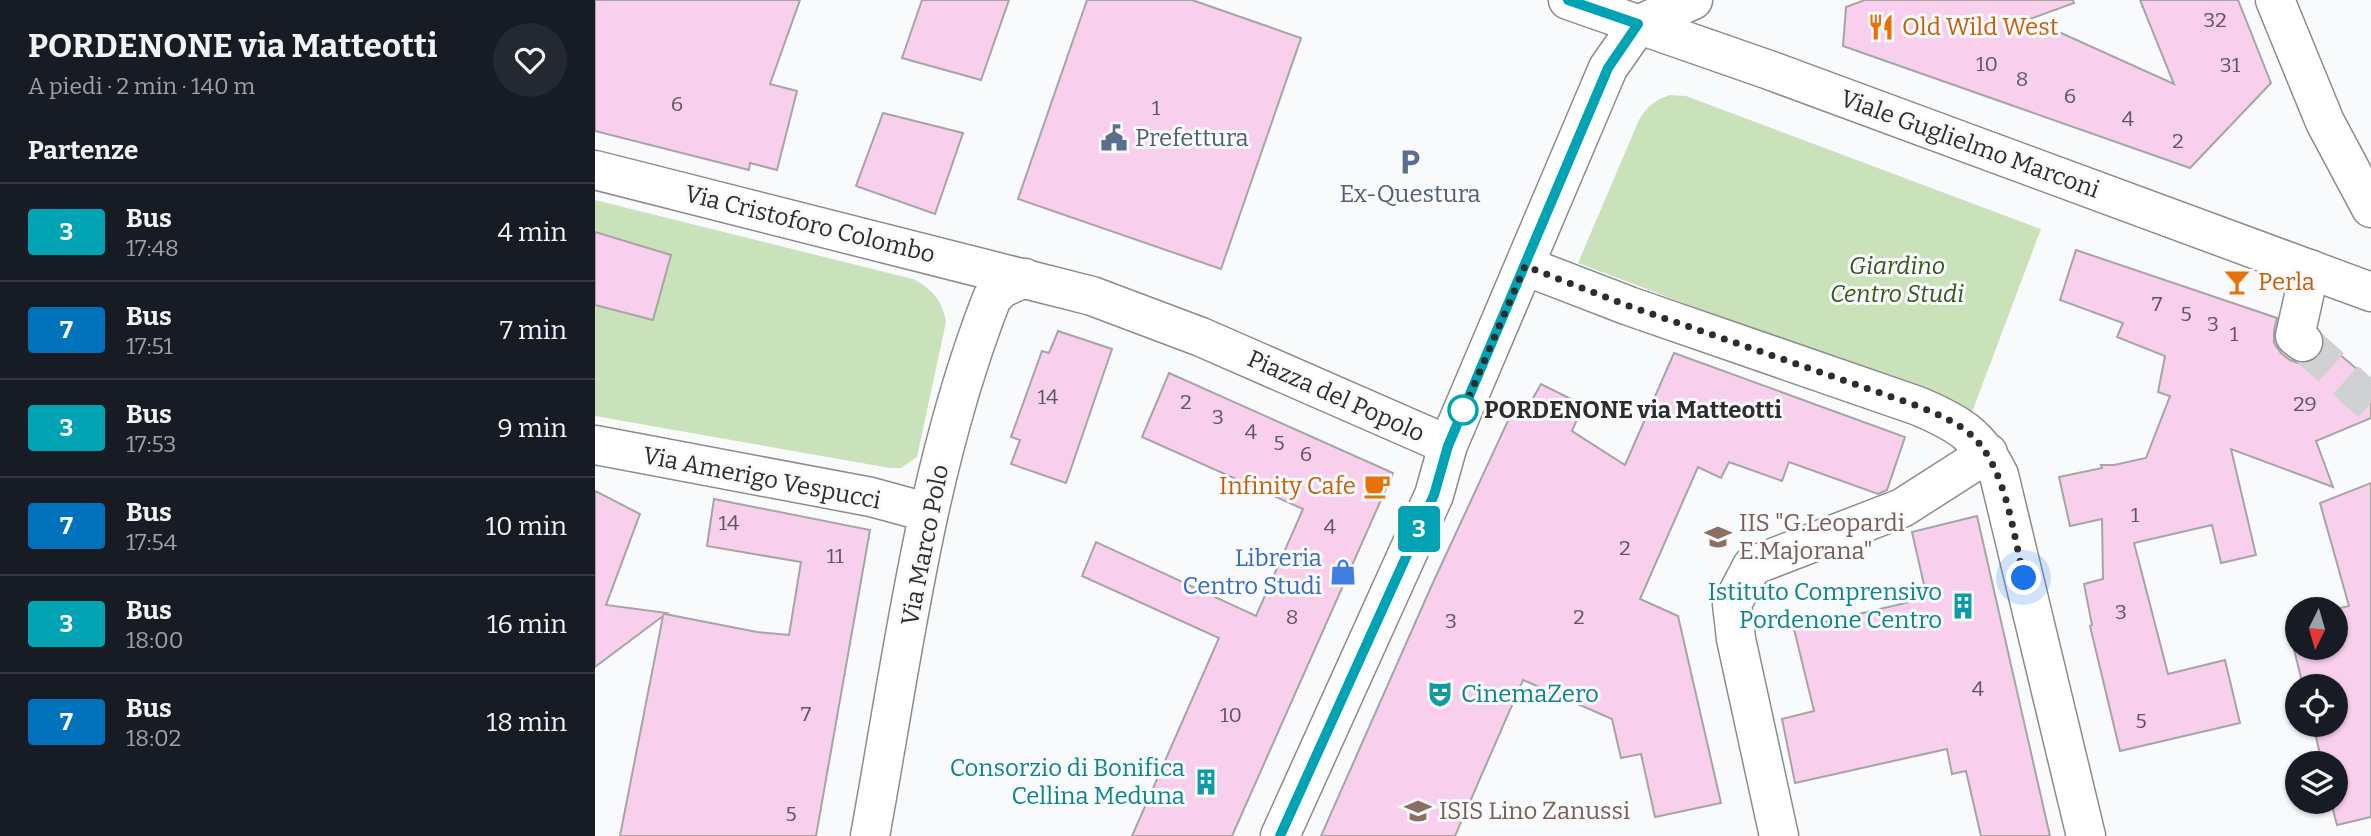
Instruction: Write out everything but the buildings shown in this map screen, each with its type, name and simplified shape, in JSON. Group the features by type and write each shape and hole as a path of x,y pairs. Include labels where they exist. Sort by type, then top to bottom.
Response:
{"street":[{"name":"Viale Guglielmo Marconi","path":"1568,0 1769,70 2371,292"},
{"path":"1638,24 1693,0"},
{"path":"2275,0 2325,122 2371,208"},
{"name":"Piazza del Popolo","path":"1025,278 1092,296 1201,337 1448,446 1608,68 1638,24"},
{"name":"Via Cristoforo Colombo","path":"595,170 1025,278"},
{"path":"1525,266 1629,306 1918,406 1951,420 1971,435 1988,453 1999,475 2086,836"},
{"path":"2303,342 2295,335 2310,270"},
{"name":"Via Marco Polo","path":"870,836 928,516 954,411 992,298 1002,288 1025,278"},
{"name":"Via Amerigo Vespucci","path":"595,445 871,497 915,509 928,516"},
{"path":"1280,836 1434,495 1448,446"},
{"path":"1779,836 1736,639 1732,604 1752,566 1902,508 1988,453"}],"green space":[{"name":"Giardino Centro Studi","path":"1670,95 1686,96 2041,229 1972,412 1578,263 1639,120 1652,104"},
{"path":"595,200 913,279 926,287 939,301 946,322 917,457 901,468 890,468 595,416"}],"tunnel":[{"path":"2303,342 2371,403"}],"bus line":[{"name":"3","path":"1280,836 1434,495 1448,446 1608,68 1638,24 1568,0"}],"place":[{"name":"Old Wild West","path":"1881,27"},
{"name":"Prefettura","path":"1114,138"},
{"name":"Ex-Questura","path":"1410,162"},
{"name":"Perla","path":"2237,282"},
{"name":"PORDENONE via Matteotti","path":"1463,410"},
{"name":"Infinity Cafe","path":"1377,486"},
{"name":"IIS \"G.Leopardi E.Majorana\"","path":"1718,537"},
{"name":"Libreria Centro Studi","path":"1343,572"},
{"name":"Istituto Comprensivo Pordenone Centro","path":"1963,606"},
{"name":"CinemaZero","path":"1440,694"},
{"name":"Consorzio di Bonifica Cellina Meduna","path":"1206,782"},
{"name":"ISIS Lino Zanussi","path":"1418,811"}],"route":[{"path":"1463,410 1459,420 1525,266 1629,306 1730,339 1951,420 1971,435 1988,453 1999,475 2024,578"}]}
